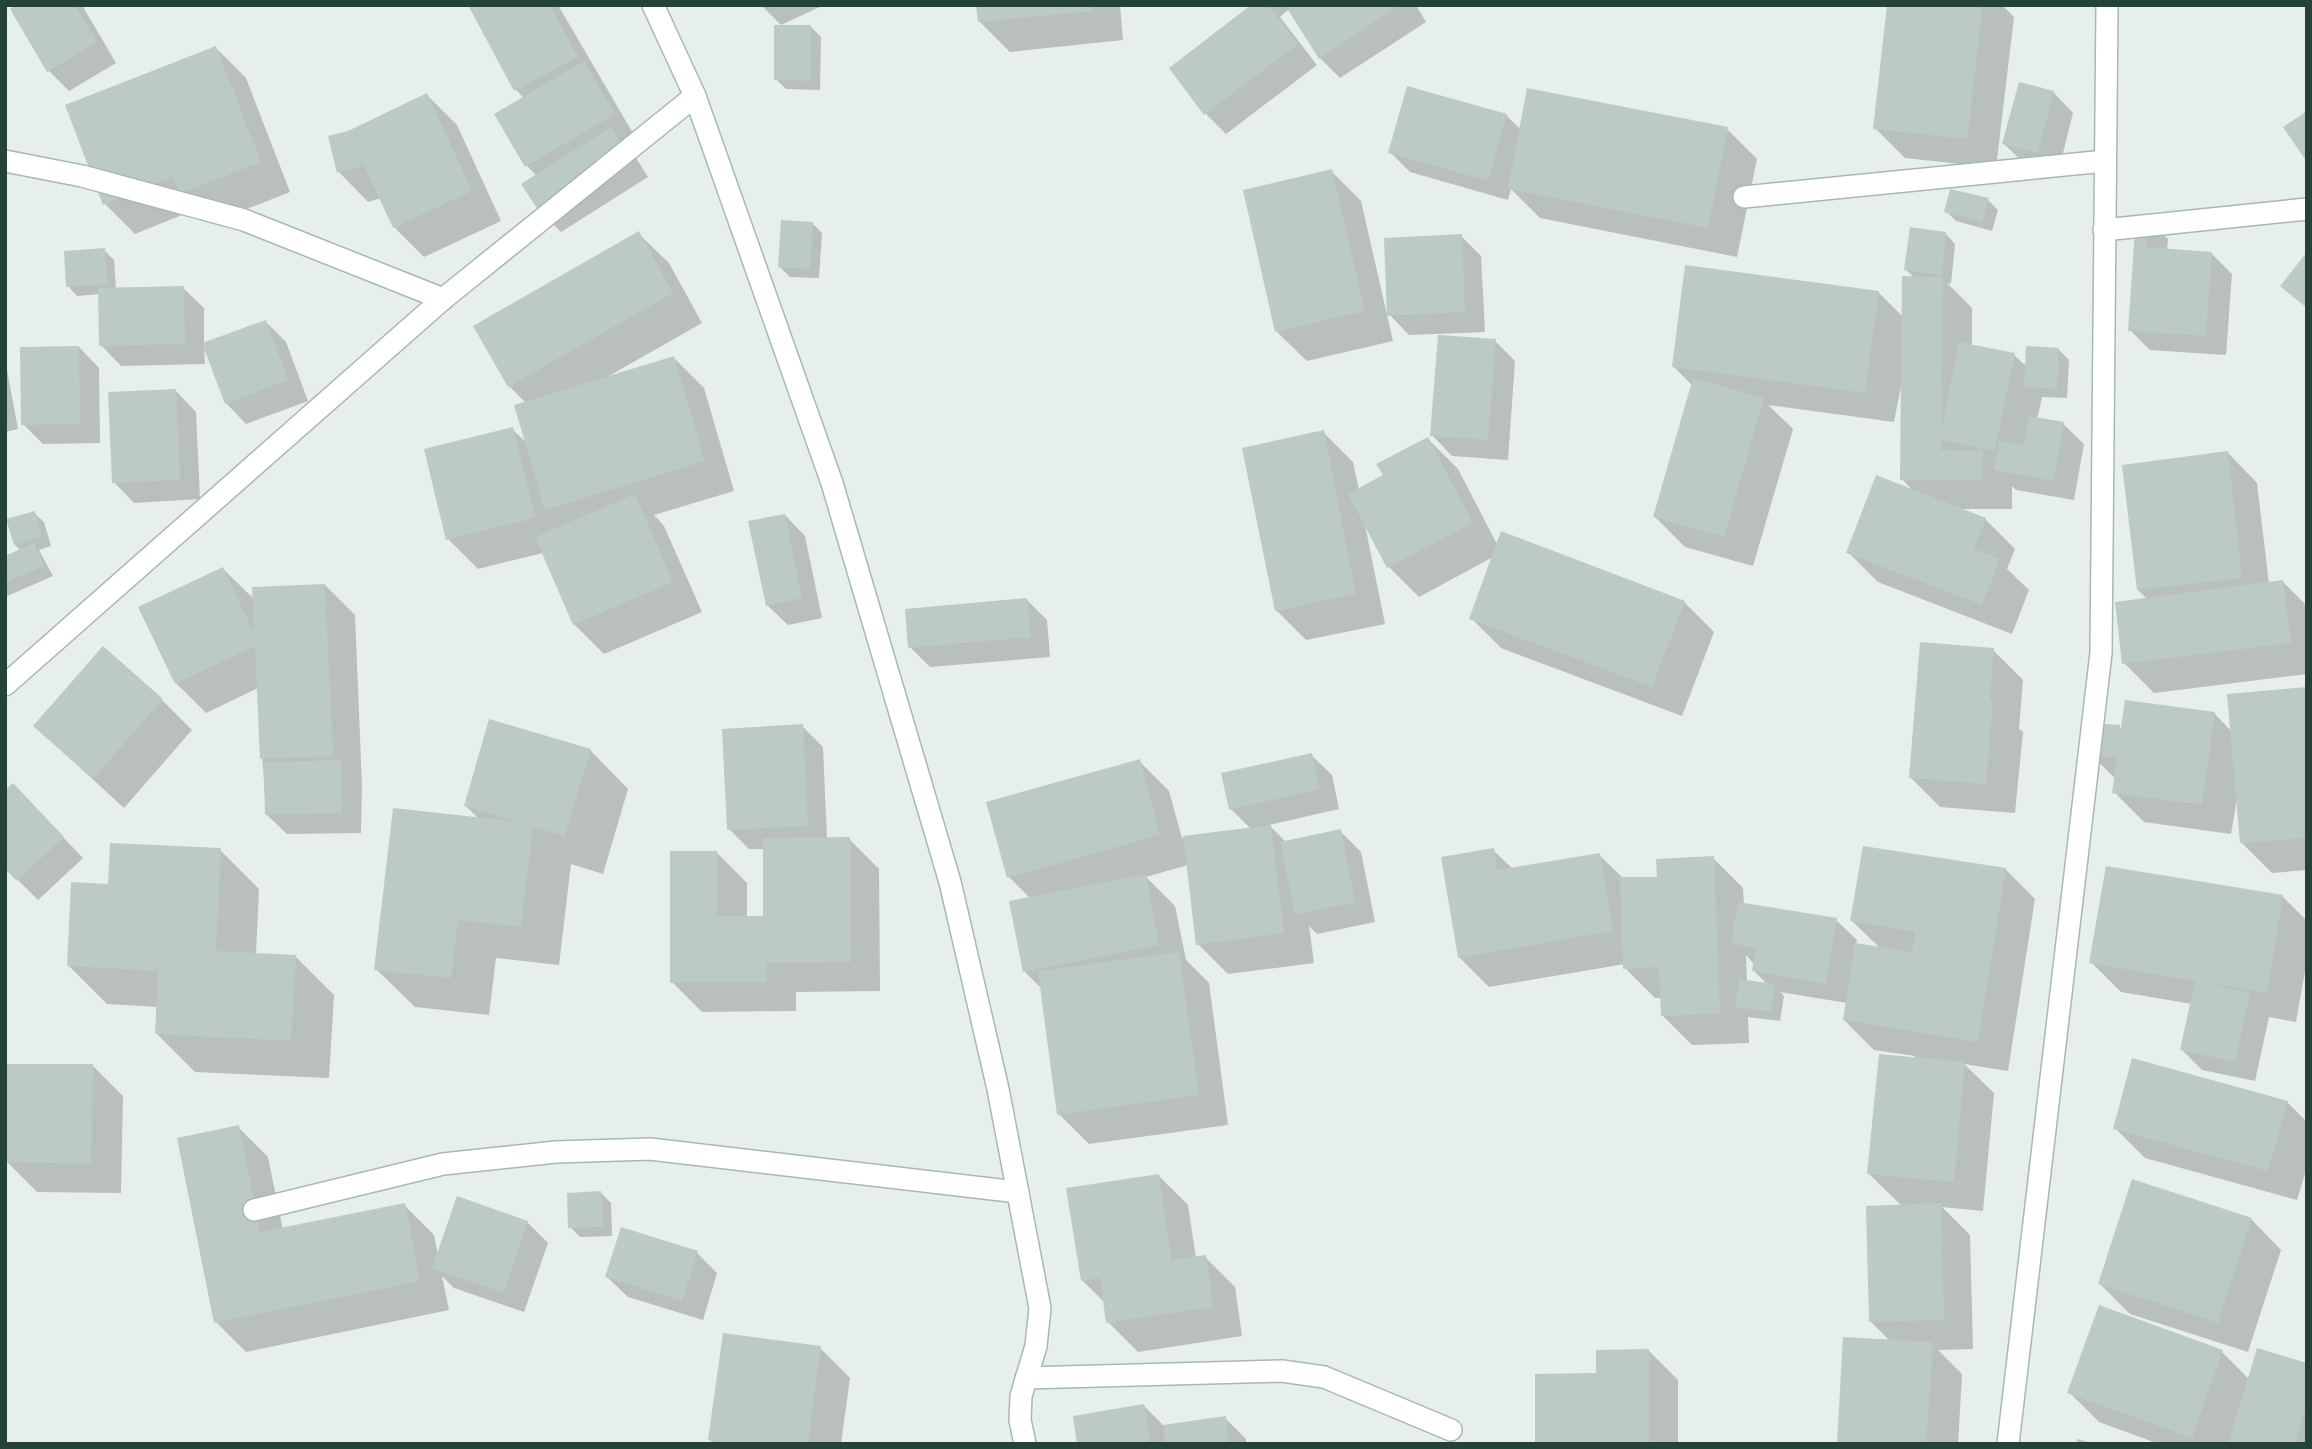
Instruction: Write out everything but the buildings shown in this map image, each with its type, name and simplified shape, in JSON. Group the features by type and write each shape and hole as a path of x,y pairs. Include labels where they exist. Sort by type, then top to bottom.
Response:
{"street":[{"path":"653,5 695,96 832,483 950,883 998,1089 1040,1308 1036,1346 1020,1408 1026,1444"},
{"path":"2007,1444 2101,653 2107,5"},
{"path":"5,685 443,299 695,96"},
{"path":"5,161 82,176 244,220 443,299"},
{"path":"1744,197 2105,162"},
{"path":"2104,230 2307,209"},
{"path":"254,1210 443,1164 583,1151 650,1150 1018,1192"},
{"path":"1026,1378 1282,1371 1324,1377 1451,1430"}]}
